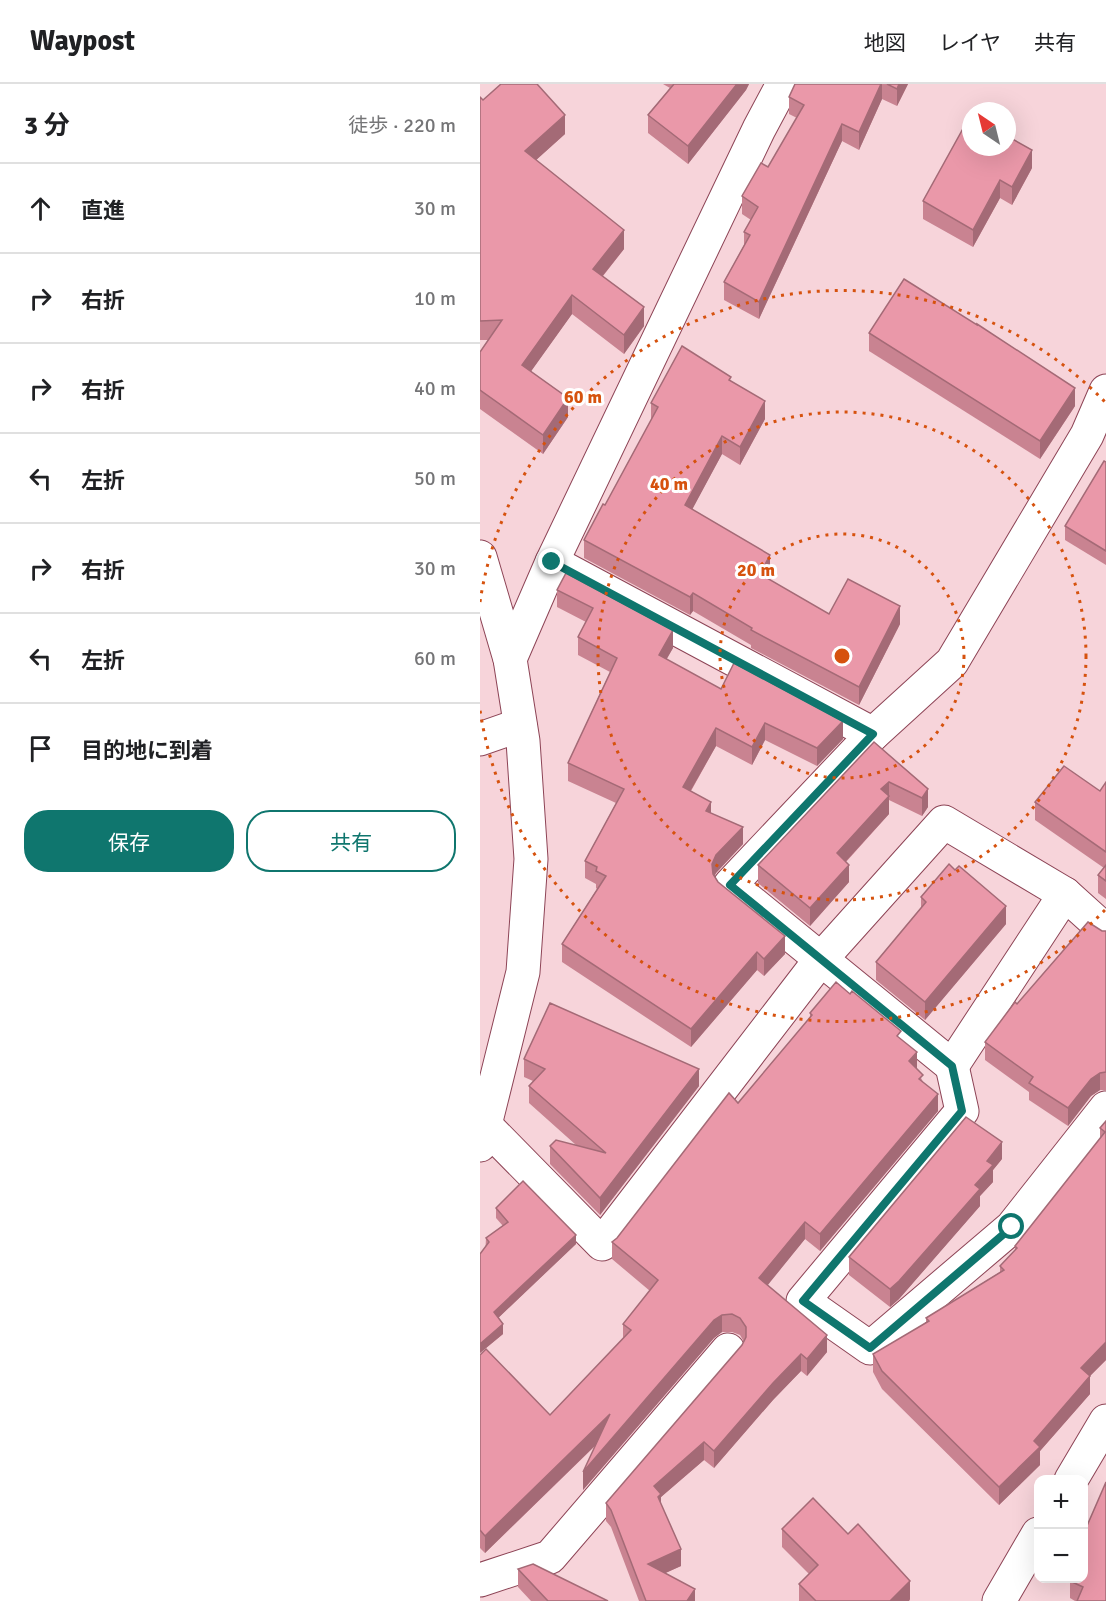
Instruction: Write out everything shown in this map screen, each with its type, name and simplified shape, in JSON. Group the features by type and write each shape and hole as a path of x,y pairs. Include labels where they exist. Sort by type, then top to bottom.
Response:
{"street":[{"path":"510,659 552,562 783,84"},
{"path":"1106,391 1088,435 952,662 873,734 730,885 952,1066 962,1111 803,1301 870,1348 1012,1227 1106,1108"},
{"path":"480,557 510,659 520,725 531,859 523,972 483,1135 603,1244 821,959 944,822 1065,894 1106,931"},
{"path":"552,562 873,734"},
{"path":"480,739 520,725"},
{"path":"952,1066 1065,894"},
{"path":"480,1580 550,1557 728,1350"},
{"path":"1073,1475 1106,1421"},
{"path":"999,1601 1034,1541"}],"building":[{"path":"501,84 537,84 565,115 525,151 624,230 593,269 644,307 624,335 572,295 522,365 568,398 543,435 480,390 480,352 502,320 480,321 480,97 483,100"},
{"path":"674,84 737,84 688,146 648,115"},
{"path":"795,84 881,84 859,132 842,124 759,302 724,282 750,235 744,232 758,207 742,196 761,163 768,167 804,105 789,97"},
{"path":"887,84 899,84 897,89"},
{"path":"962,130 962,156 1016,156 1016,141 1032,150 1012,187 1000,180 973,230 923,201"},
{"path":"904,279 1075,388 1040,441 869,333"},
{"path":"682,346 731,377 729,380 765,401 740,447 722,436 685,505 770,555 760,574 829,614 848,579 900,606 859,687 751,630 752,628 693,593 690,597 584,540 658,407 651,403"},
{"path":"1104,461 1106,462 1106,551 1065,526"},
{"path":"566,573 673,630 659,655 721,689 734,663 843,721 817,748 765,723 752,747 716,728 683,787 711,802 706,811 743,827 716,855 712,864 713,874 718,882 785,936 764,959 757,952 691,1029 562,944 606,876 596,871 597,867 585,861 624,789 568,763 617,658 578,637 593,608 557,590"},
{"path":"874,742 928,789 922,798 889,782 881,789 889,796 837,853 849,865 810,908 758,865"},
{"path":"1064,766 1100,791 1106,782 1106,852 1035,802"},
{"path":"949,864 955,870 959,866 1006,906 925,1002 876,962 926,902 921,897"},
{"path":"1106,865 1106,881 1098,875"},
{"path":"1088,922 1106,931 1106,1072 1091,1079 1068,1108 1029,1083 1033,1077 985,1042 1015,1002 1017,1004"},
{"path":"836,982 850,994 852,991 901,1031 897,1036 917,1052 909,1061 923,1075 919,1079 938,1094 820,1234 805,1222 759,1278 827,1335 807,1359 801,1354 714,1451 704,1442 654,1486 661,1494 658,1497 681,1549 648,1564 695,1589 687,1601 646,1601 611,1510 606,1503 742,1345 746,1337 746,1327 740,1318 732,1314 722,1315 714,1320 583,1472 610,1414 485,1536 480,1530 480,1355 486,1349 550,1415 631,1330 623,1324 658,1280 612,1242 729,1093 738,1103 812,1015 810,1013"},
{"path":"550,1003 699,1069 600,1198 550,1146 556,1140 606,1153 529,1086 545,1069 524,1059"},
{"path":"966,1117 1002,1142 987,1161 993,1165 975,1185 980,1189 890,1289 849,1257"},
{"path":"1106,1121 1106,1342 1081,1368 1090,1376 1034,1441 1040,1447 999,1487 882,1371 873,1354 929,1321 926,1318 1004,1270 1000,1266 1017,1248 1015,1246 1105,1132 1100,1128"},
{"path":"523,1181 576,1235 494,1312 503,1324 480,1344 480,1254 489,1242 486,1238 508,1222 496,1208"},
{"path":"1106,1482 1106,1601 1077,1601 1083,1587 1074,1583 1088,1583 1088,1523"},
{"path":"813,1498 848,1534 858,1524 910,1581 890,1601 816,1601 799,1584 818,1565 782,1529"},
{"path":"533,1564 608,1601 548,1601 518,1569"}],"route":[{"path":"552,562 873,734 730,885 952,1066 962,1111 803,1301 870,1348 1012,1227"}]}
